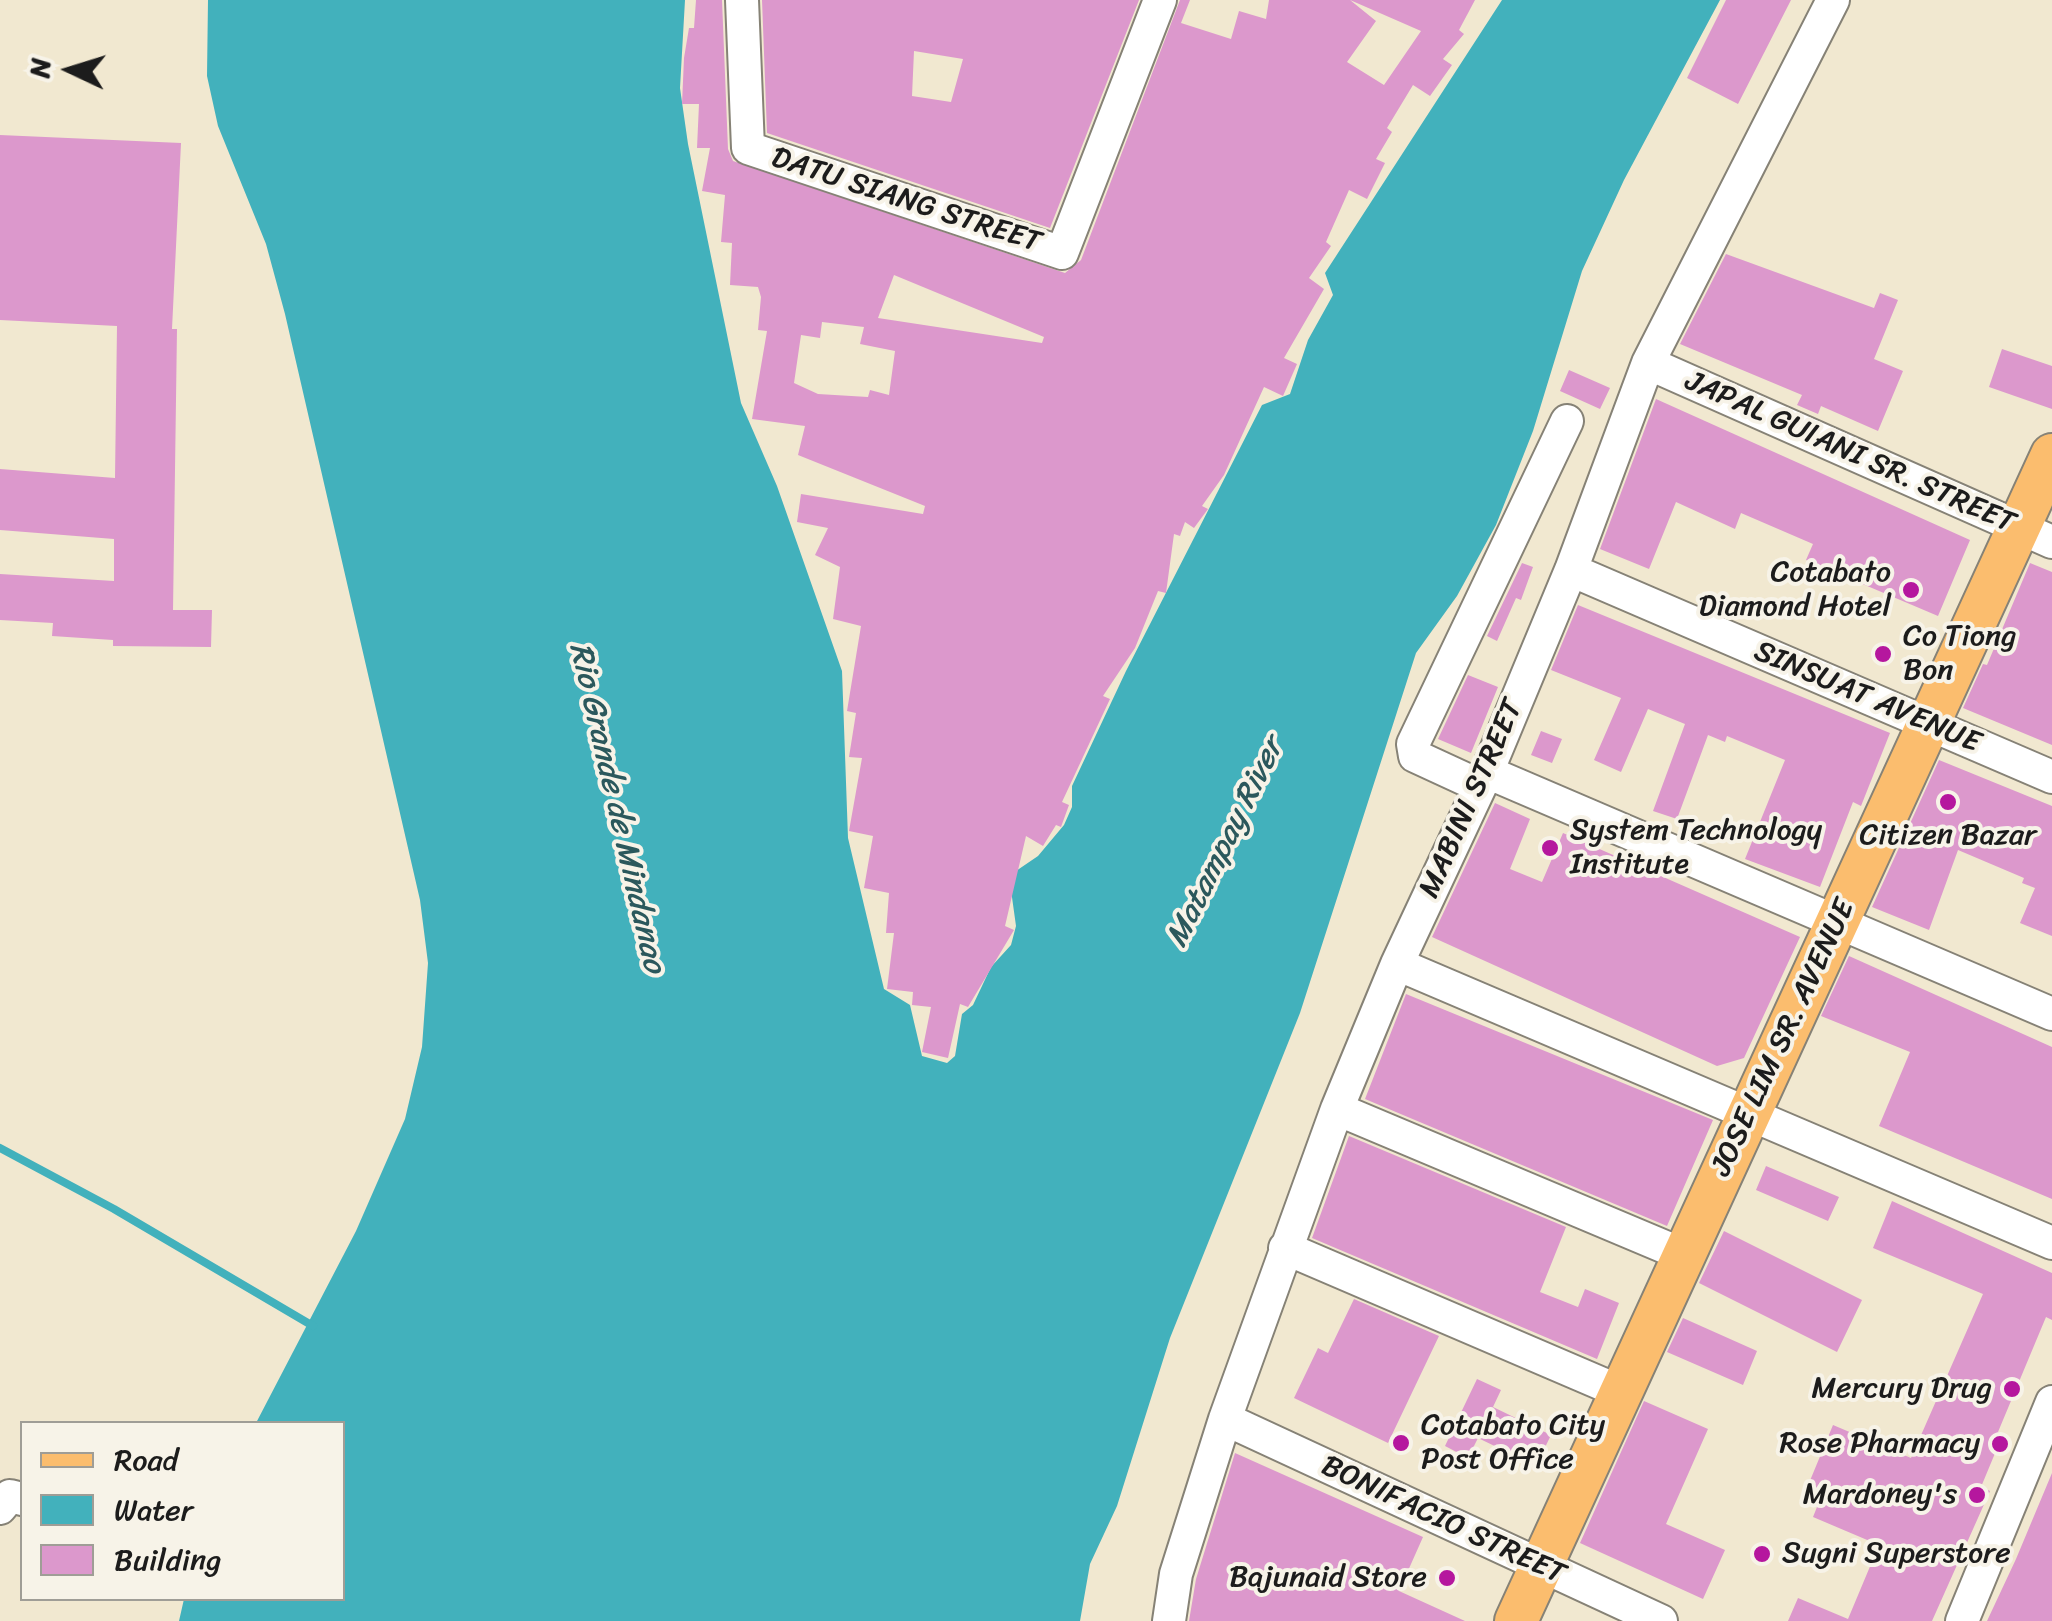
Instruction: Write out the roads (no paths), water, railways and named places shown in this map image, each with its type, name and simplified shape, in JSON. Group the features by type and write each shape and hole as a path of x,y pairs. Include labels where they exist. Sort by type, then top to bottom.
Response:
{"main road":[{"name":"JOSE LIM SR. AVENUE","path":"1516,1621 1928,725 2036,535 2052,455"}],"street":[{"name":"DATU SIANG STREET","path":"742,0 748,148 1062,253 1160,0"},
{"name":"MABINI STREET","path":"1169,1621 1176,1574 1225,1419 1337,1109 1397,964 1484,779 1571,570 1648,363 1833,0"},
{"name":"JAPAL GUIANI SR. STREET","path":"1648,363 2036,535"},
{"path":"1566,421 1412,744 1415,756 1484,779 2052,1014"},
{"name":"SINSUAT AVENUE","path":"1571,570 2052,778"},
{"path":"1397,964 2052,1242"},
{"path":"1337,1109 1684,1255"},
{"path":"1285,1248 1621,1392"},
{"path":"1962,1621 2052,1402"},
{"name":"BONIFACIO STREET","path":"1225,1419 1661,1621"},
{"path":"0,1508 10,1496 20,1498"}],"water":[{"path":"208,0 685,0 680,88 688,144 741,403 777,486 842,671 848,838 884,989 910,1005 922,1056 947,1063 955,1056 962,1014 973,1005 991,967 1011,945 1016,926 1011,890 1016,871 1038,856 1064,825 1072,807 1072,786 1126,671 1262,405 1290,394 1308,340 1333,295 1325,273 1502,0 1720,0 1624,180 1582,271 1533,431 1496,525 1457,596 1416,653 1300,1013 1170,1338 1117,1506 1090,1564 1080,1621 179,1621 184,1601 345,1601 345,1421 257,1421 356,1231 405,1119 422,1047 428,963 420,900 285,314 266,244 218,126 207,76"}],"waterway":[{"path":"0,1148 114,1209 313,1326"}],"place":[{"name":"Cotabato Diamond Hotel","path":"1911,590"},
{"name":"Co Tiong Bon","path":"1883,654"},
{"name":"Citizen Bazar","path":"1948,802"},
{"name":"System Technology Institute","path":"1550,848"},
{"name":"Mercury Drug","path":"2012,1389"},
{"name":"Cotabato City Post Office","path":"1401,1443"},
{"name":"Rose Pharmacy","path":"2000,1444"},
{"name":"Mardoney's","path":"1977,1495"},
{"name":"Sugni Superstore","path":"1762,1554"},
{"name":"Bajunaid Store","path":"1447,1578"}],"water label":[{"name":"Rio Grande de Mindanao","path":"616,808"},
{"name":"Matampay River","path":"1226,843"}]}
